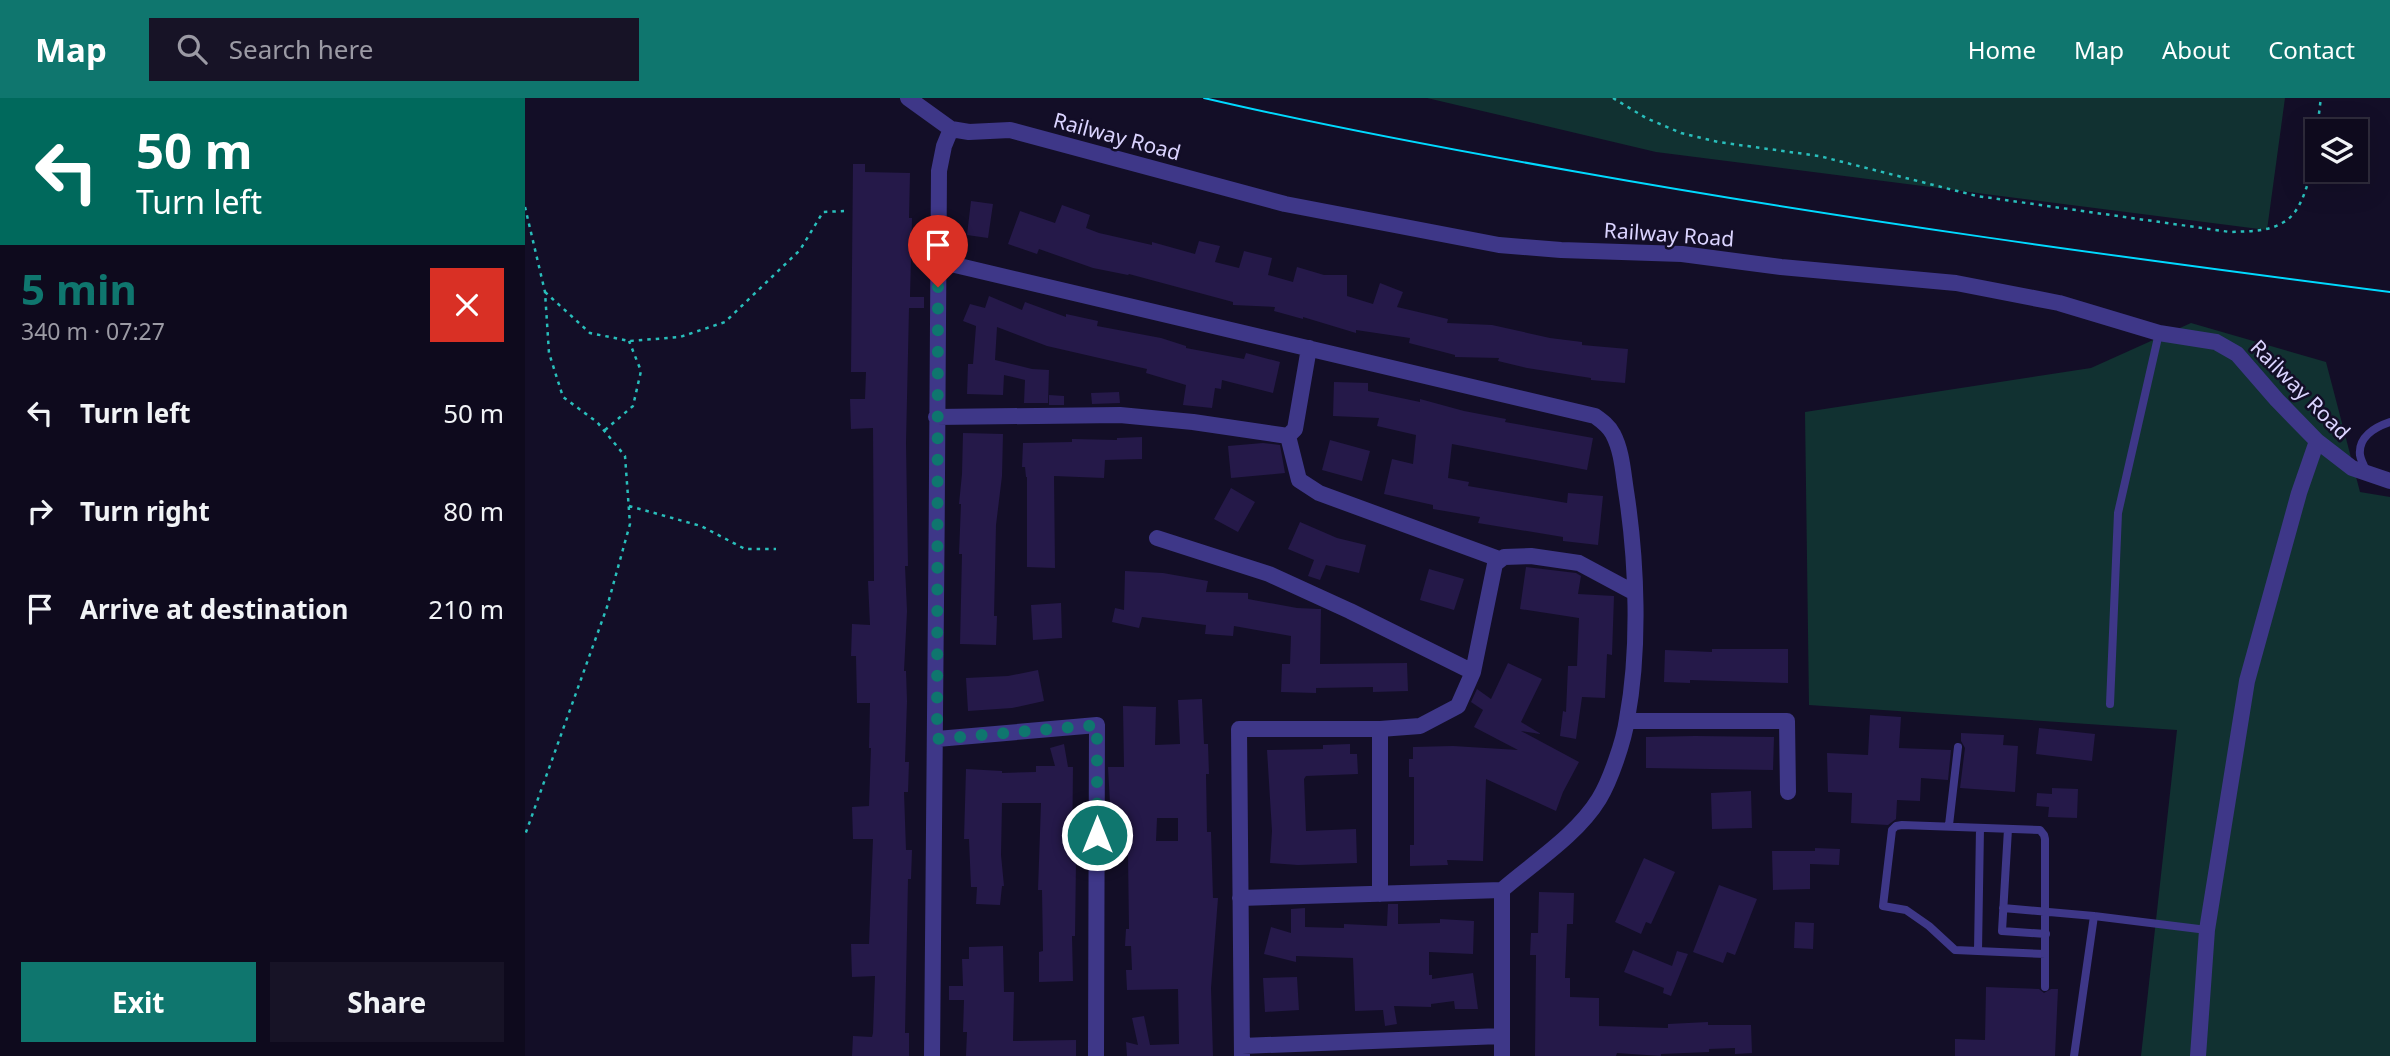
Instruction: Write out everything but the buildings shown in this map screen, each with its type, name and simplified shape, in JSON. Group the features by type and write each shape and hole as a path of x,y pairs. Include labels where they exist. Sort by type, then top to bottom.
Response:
{"street":[{"name":"Railway Road","path":"908,98 951,128 969,132 1010,130 1285,204 1499,245 1682,254 1781,267 1956,283 2059,303 2159,333 2216,342 2237,354 2317,441 2352,468 2390,481"},
{"path":"932,1056 937,739 936,417 939,171 951,128"},
{"path":"938,261 1595,416 1608,426 1614,435 1621,457 1633,534 1635,640 1627,721 1607,783 1590,812 1533,866 1501,890 1240,898"},
{"path":"1288,436 1295,429 1309,348"},
{"path":"936,417 1120,415 1193,422 1288,436"},
{"path":"1288,436 1299,480 1319,493 1499,559"},
{"path":"2199,1056 2207,930 2247,681 2299,493 2317,441"},
{"path":"1157,538 1269,574 1473,672"},
{"path":"1501,1035 1242,1051 1239,729 1380,729 1420,726 1458,706 1473,672 1495,564 1504,557 1531,556 1579,563 1635,593"},
{"path":"1627,721 1787,721 1789,792"},
{"path":"937,739 1097,725 1096,1056"},
{"path":"1380,729 1380,894"},
{"path":"1501,890 1502,1056"}],"lane":[{"path":"2110,704 2118,513 2159,333"},
{"path":"2368,475 2360,455 2363,439 2377,426 2390,422"},
{"path":"1949,825 1958,747"},
{"path":"2045,954 1955,950 1929,926 1906,910 1883,906 1892,830 1902,825 2040,830 2044,835 2046,911 2045,987"},
{"path":"1978,951 1980,828"},
{"path":"2008,829 2002,931 2046,934"},
{"path":"2003,908 2207,930"},
{"path":"2074,1056 2094,916"}],"path":[{"path":"1613,98 1646,118 1681,133 1718,142 1819,156 1977,196 2231,232 2267,230 2287,221 2302,201 2310,173 2321,98"},
{"path":"525,207 545,292 549,353 563,397 597,422 625,456 630,524 607,607 525,835"},
{"path":"545,292 590,333 629,341 680,337 725,322 800,250 823,212 843,211"},
{"path":"604,430 633,406 641,371 629,341"},
{"path":"629,506 701,526 744,550 776,550"}],"green space":[{"path":"1427,98 2285,98 2267,230 1656,152"},
{"path":"2191,323 2326,362 2360,492 2390,497 2390,1056 2141,1056 2177,730 1809,705 1805,412 2091,368"}],"tram line":[{"path":"1204,98 1437,147 1780,206 2084,251 2390,292"}],"route":[{"path":"938,287 937,739 1097,725 1097,835"}]}
